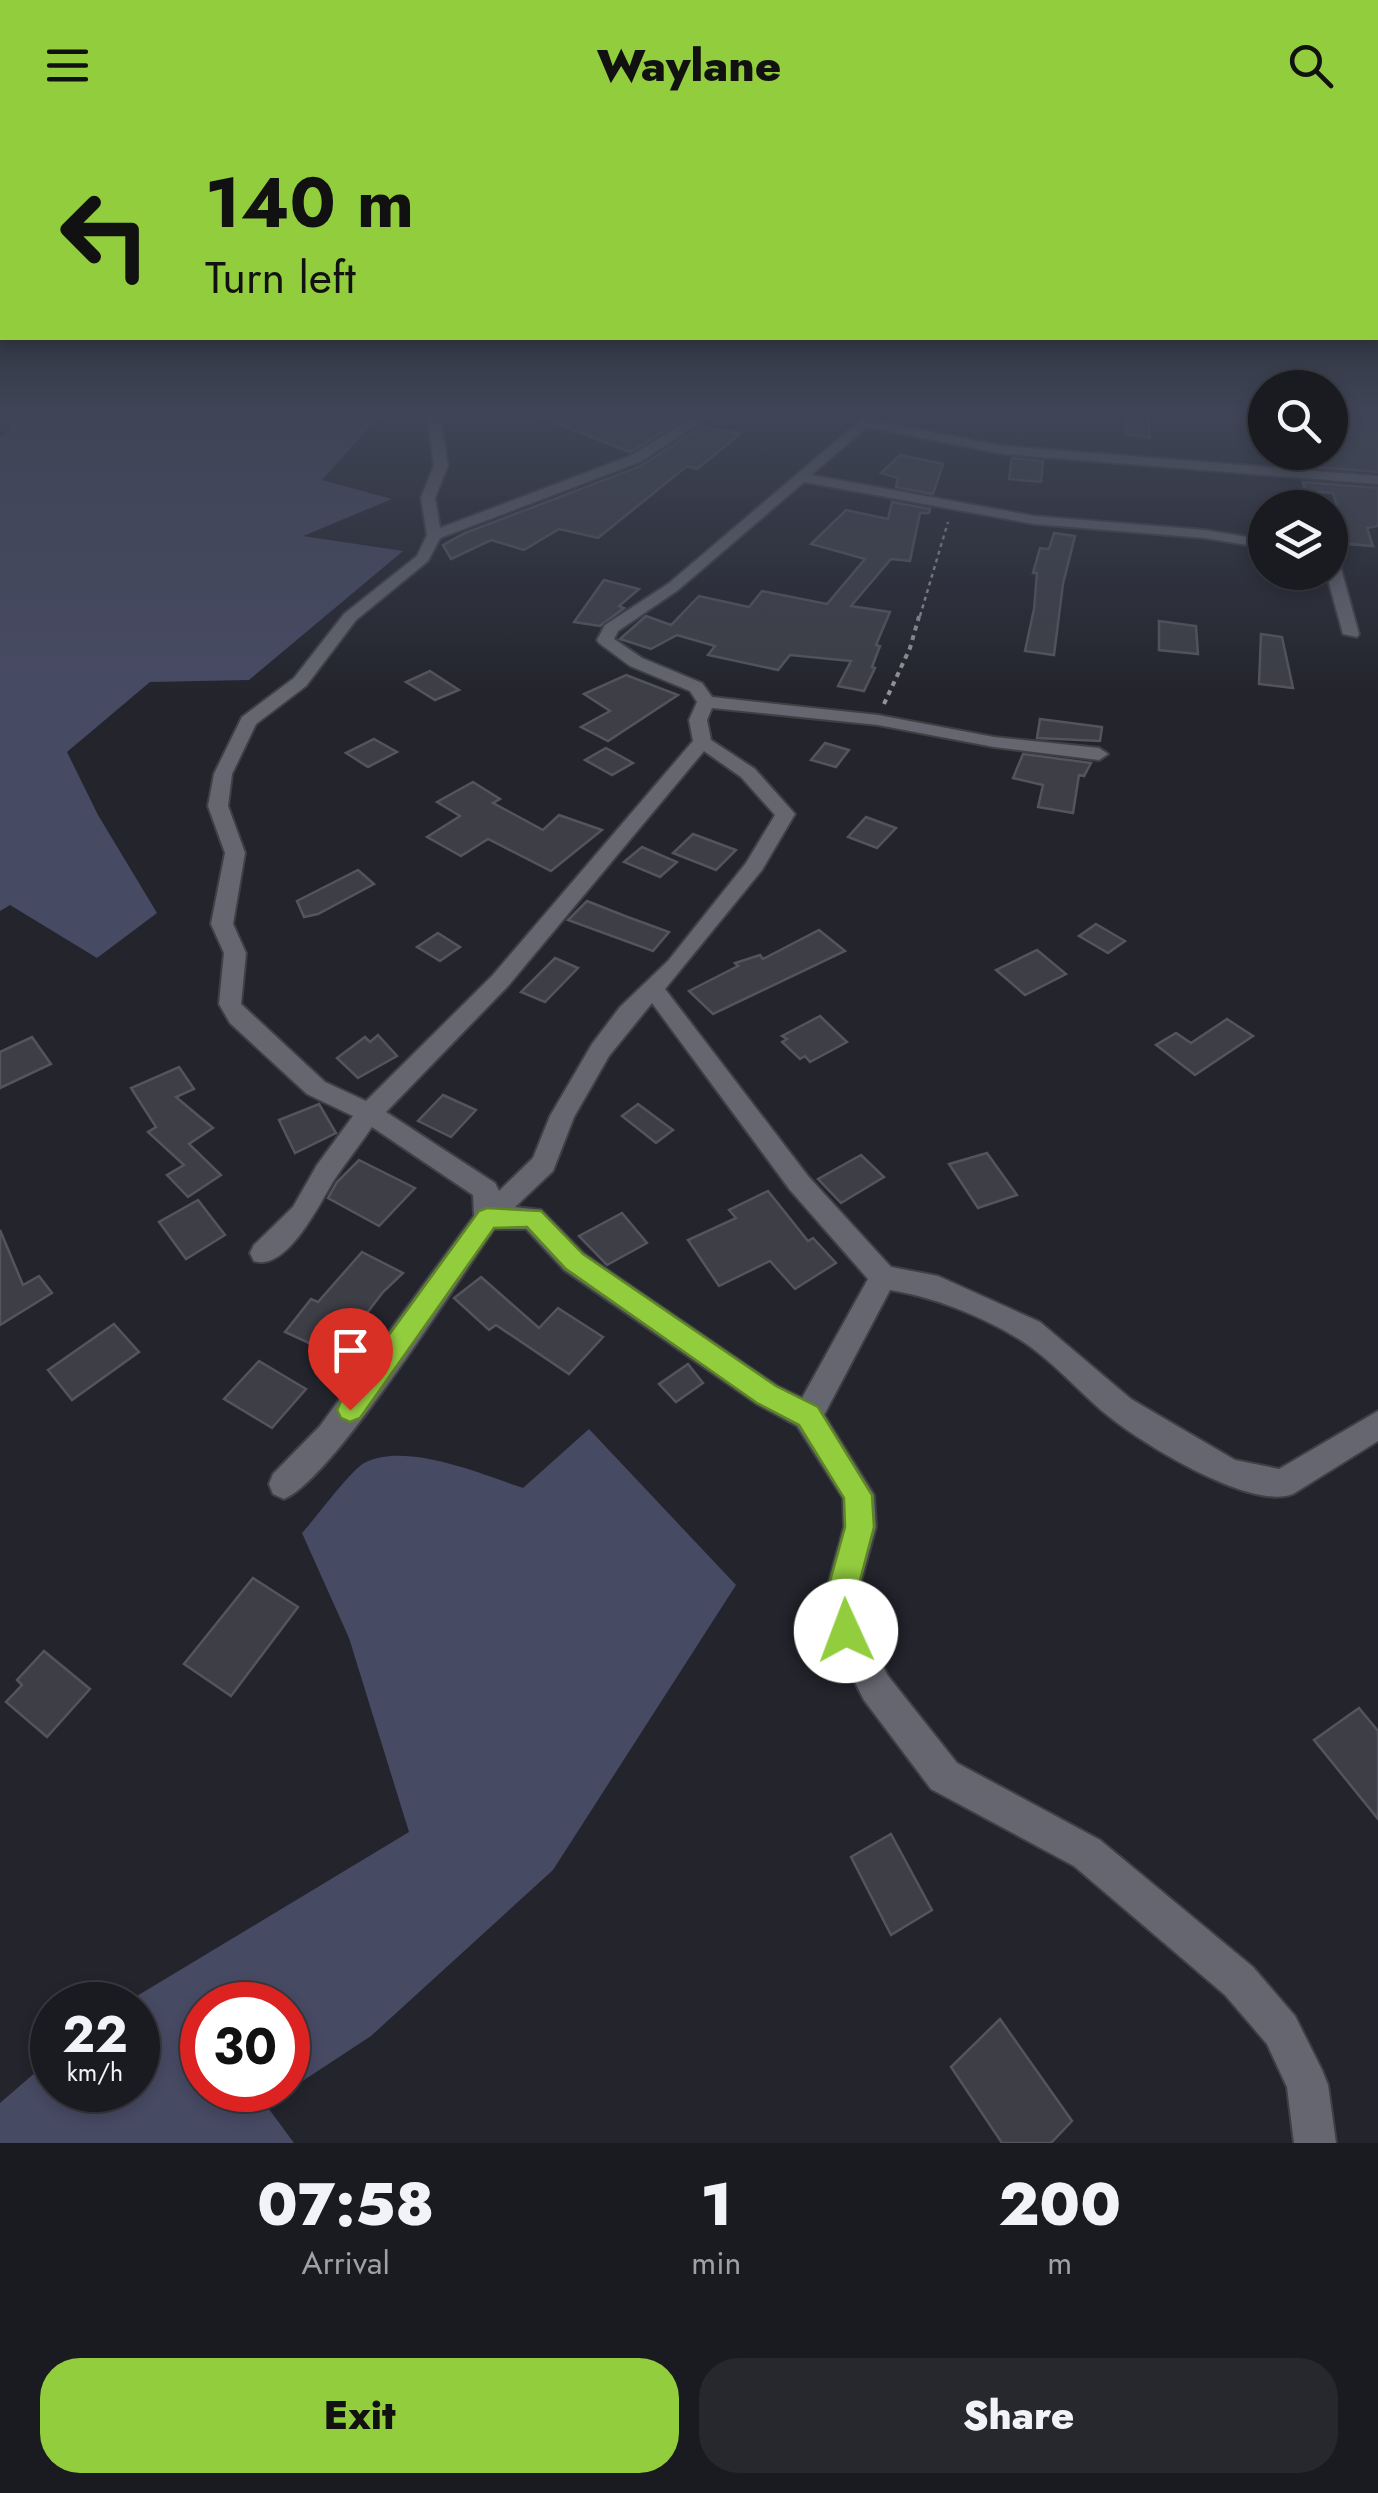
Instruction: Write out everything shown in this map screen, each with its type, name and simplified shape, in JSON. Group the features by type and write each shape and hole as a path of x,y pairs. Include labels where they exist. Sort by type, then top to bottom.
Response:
{"street":[{"path":"430,508 434,535 422,558 350,617 311,671 240,731 219,789 218,806 235,853 222,902 222,924 235,953 230,1004 238,1017 316,1088 369,1114 486,1190 487,1218"},
{"path":"434,535 506,508"},
{"path":"706,702 696,687 636,662 606,640 611,628 673,587 765,508"},
{"path":"968,508 1034,520 1248,541"},
{"path":"1339,590 1351,634"},
{"path":"706,702 878,720 994,742 1099,754"},
{"path":"284,1484 331,1436 487,1218 544,1164 562,1116 600,1050 652,988 676,966 755,866 785,814 748,773 702,742 698,720 706,702"},
{"path":"264,1252 302,1215 326,1172 369,1114 524,955 702,742"},
{"path":"652,988 798,1183 883,1277 928,1284 1030,1331 1121,1410 1230,1474 1282,1484 1378,1424"},
{"path":"487,1218 532,1218 574,1262 767,1394 808,1416 858,1495 860,1527 842,1592 846,1631 876,1688 944,1776 1087,1853 1239,1982 1281,2030 1307,2085 1314,2143"},
{"path":"808,1416 883,1277"}],"path":[{"path":"878,720 924,608 949,528 946,508"}],"shaded area":[{"path":"0,508 370,508 303,536 403,551 249,680 150,682 67,752 98,815 157,913 97,958 10,905 0,911"},
{"path":"589,1429 736,1585 553,1870 371,2036 310,2076 310,1982 180,1982 180,2112 271,2112 294,2143 0,2143 0,2103 30,2077 30,2112 160,2112 160,1982 409,1832 349,1638 302,1533 364,1463 400,1456 465,1468 523,1488"}],"building":[{"path":"531,508 635,508 598,538 559,529 524,550 491,540 451,559 443,545"},
{"path":"891,508 930,509 929,513 920,513 910,561 891,559 851,606 890,612 876,645 880,646 872,667 875,668 864,691 838,686 851,661 790,655 778,670 708,655 715,646 677,635 651,649 620,639 646,616 671,625 699,596 749,607 762,591 827,604 865,559 811,544 846,510 888,519"},
{"path":"1348,508 1378,508 1378,526 1367,528 1373,546 1349,544"},
{"path":"1054,533 1075,536 1063,584 1054,655 1025,651 1034,609 1037,573 1033,573 1040,548 1049,549"},
{"path":"604,580 639,589 619,606 624,608 600,626 574,622"},
{"path":"1159,621 1196,626 1198,654 1159,650"},
{"path":"1261,634 1282,637 1293,688 1259,684"},
{"path":"430,671 459,690 435,700 406,682"},
{"path":"626,675 678,695 608,741 581,727 610,711 584,694"},
{"path":"1040,719 1102,727 1100,741 1037,738"},
{"path":"374,739 397,752 368,767 346,753"},
{"path":"825,743 849,750 836,767 811,760"},
{"path":"606,748 633,763 612,775 585,760"},
{"path":"1023,754 1091,763 1084,776 1079,775 1073,813 1038,807 1043,785 1013,778"},
{"path":"473,782 500,799 493,803 543,830 559,815 602,830 551,871 488,839 461,856 427,837 460,816 437,802"},
{"path":"866,817 896,828 877,848 848,837"},
{"path":"693,834 736,850 716,870 673,853"},
{"path":"642,847 677,862 660,877 624,862"},
{"path":"358,870 374,884 318,914 304,917 297,901"},
{"path":"587,901 669,932 653,951 568,920"},
{"path":"1096,924 1125,941 1108,953 1079,936"},
{"path":"819,930 845,951 713,1014 689,991 738,966 735,963 760,955 763,959"},
{"path":"438,933 460,947 440,961 417,947"},
{"path":"1037,950 1066,974 1025,995 996,970"},
{"path":"555,958 578,968 545,1002 521,992"},
{"path":"820,1016 847,1042 810,1062 805,1056 800,1059 782,1042 787,1039 782,1036"},
{"path":"1227,1019 1253,1036 1195,1075 1156,1045 1176,1033 1191,1043"},
{"path":"378,1035 397,1056 358,1078 337,1058 365,1037 370,1042"},
{"path":"32,1037 51,1064 0,1088 0,1052"},
{"path":"179,1067 194,1089 176,1097 213,1128 189,1144 221,1175 188,1197 167,1175 184,1165 148,1132 156,1127 131,1088"},
{"path":"443,1095 476,1110 451,1137 418,1121"},
{"path":"319,1104 336,1133 295,1153 279,1120"},
{"path":"638,1104 673,1130 656,1143 622,1116"},
{"path":"987,1153 1017,1195 978,1208 949,1164"},
{"path":"861,1155 884,1177 841,1203 818,1179"},
{"path":"359,1160 415,1188 379,1226 328,1198 337,1182"},
{"path":"768,1191 808,1241 813,1238 836,1263 795,1289 770,1261 719,1286 688,1240 736,1218 729,1210"},
{"path":"198,1200 225,1235 186,1259 159,1222"},
{"path":"622,1213 647,1243 607,1265 579,1236"},
{"path":"0,1230 23,1285 39,1276 52,1293 0,1325"},
{"path":"362,1252 403,1273 383,1292 335,1355 285,1332 311,1299 318,1302"},
{"path":"481,1277 539,1328 558,1308 603,1337 569,1374 496,1325 489,1330 454,1298"},
{"path":"114,1324 139,1352 72,1400 48,1370"},
{"path":"259,1361 306,1389 272,1428 224,1399"},
{"path":"688,1364 703,1383 676,1402 659,1384"},
{"path":"253,1578 298,1607 231,1696 184,1664"},
{"path":"44,1651 90,1689 47,1737 6,1702 22,1685 17,1680"},
{"path":"1359,1708 1378,1731 1378,1819 1314,1740"},
{"path":"891,1834 932,1910 891,1935 851,1857"},
{"path":"1000,2019 1072,2121 1051,2143 1002,2143 951,2067"}],"route":[{"path":"350,1410 487,1218 532,1218 574,1262 694,1340 767,1394 808,1416 858,1495 860,1527 842,1592 846,1631"}]}
